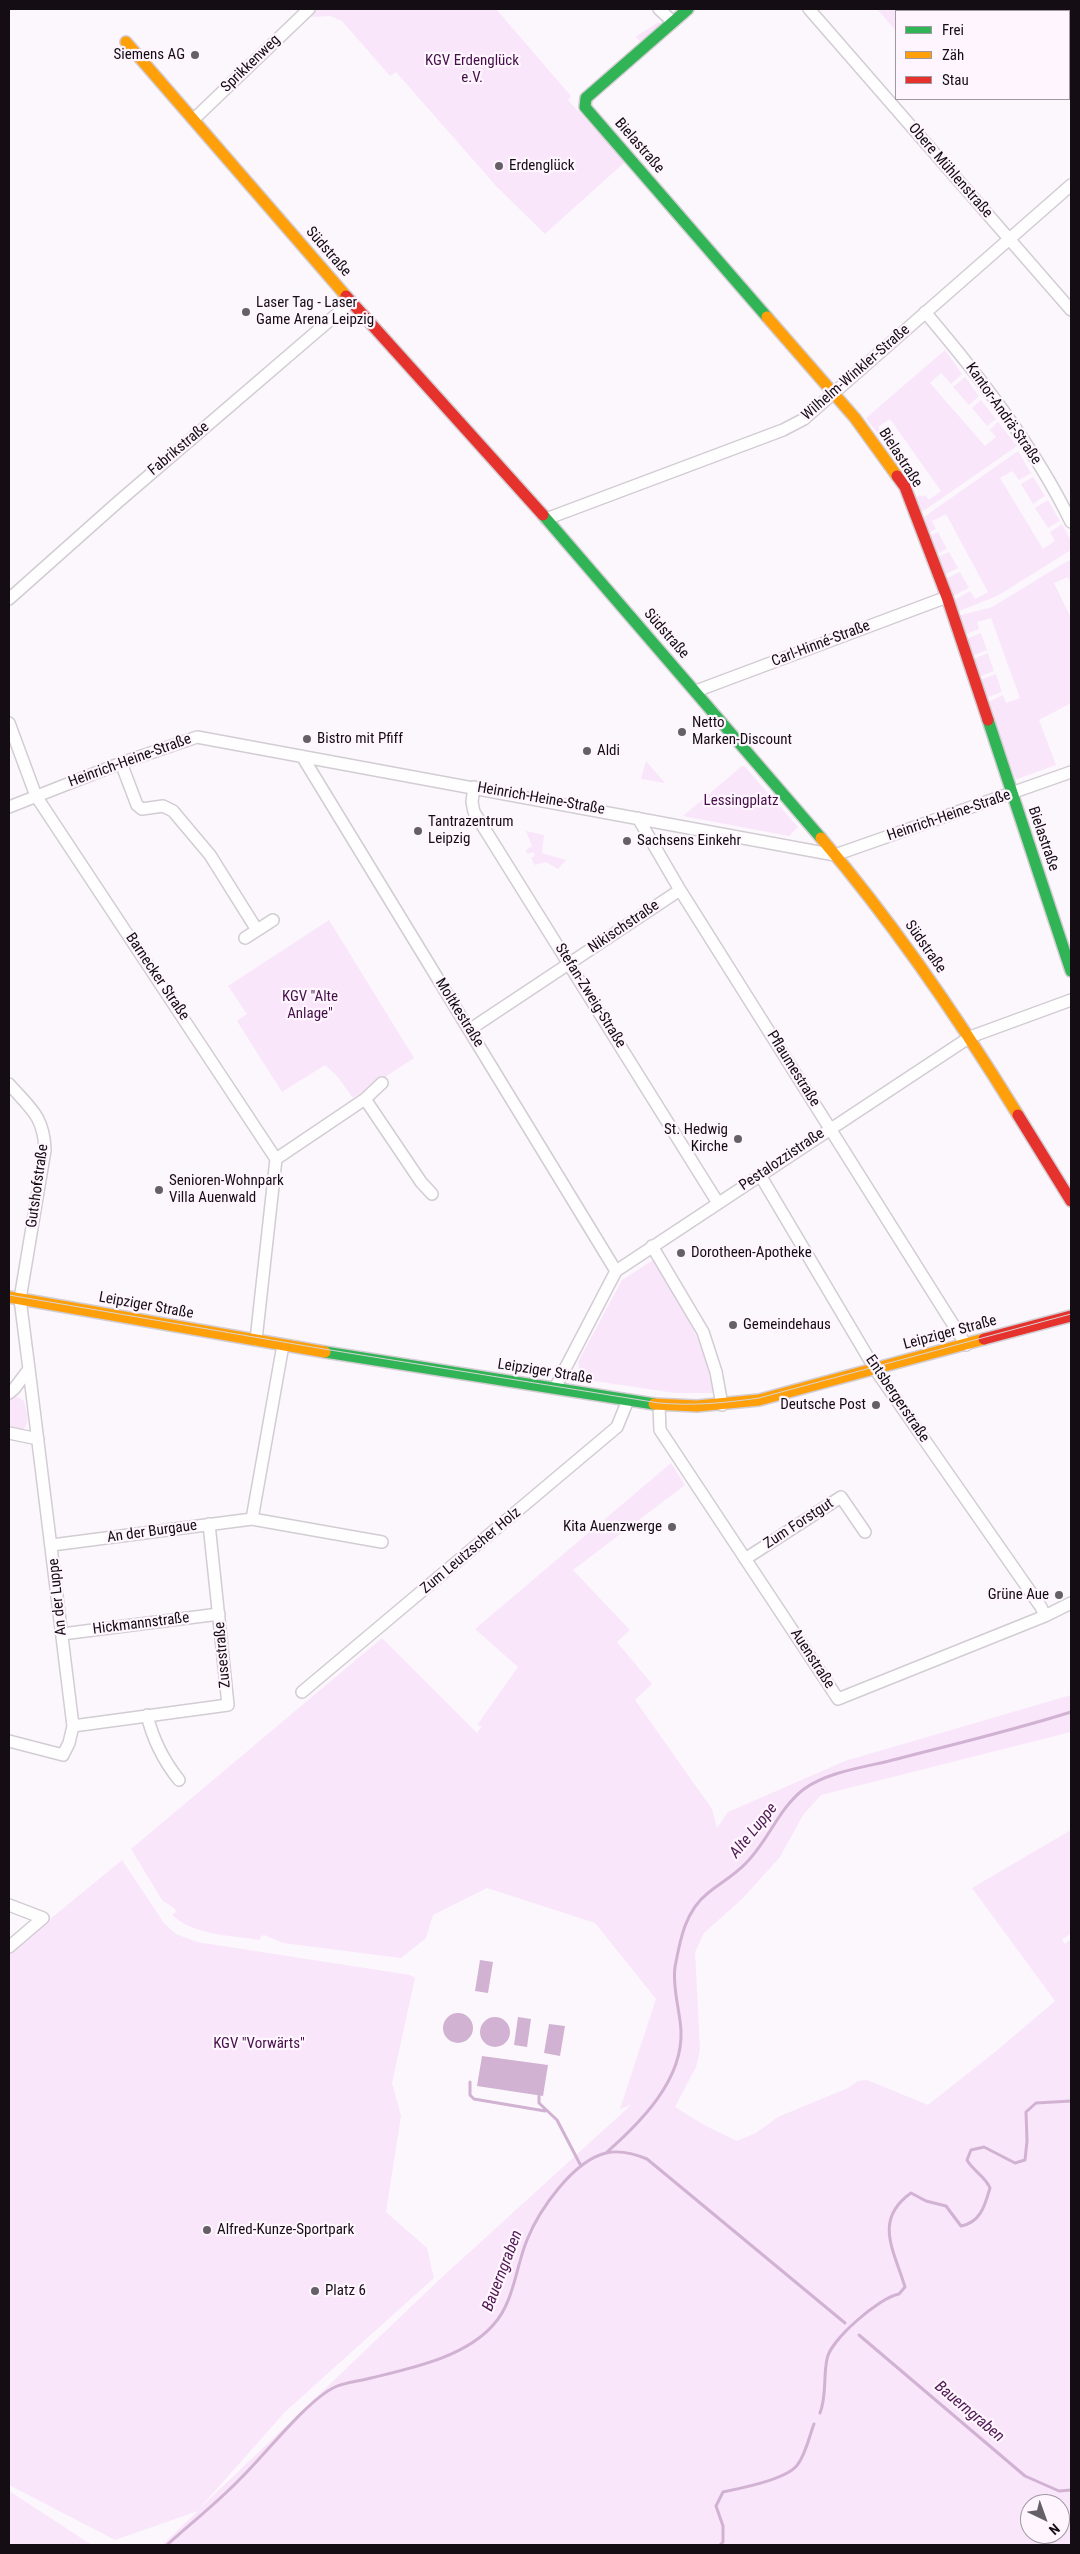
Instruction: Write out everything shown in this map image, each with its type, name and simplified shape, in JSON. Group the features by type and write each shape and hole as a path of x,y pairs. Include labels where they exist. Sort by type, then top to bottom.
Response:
{"street":[{"name":"Sprikkenweg","path":"194,119 309,9"},
{"path":"659,9 673,22 688,9"},
{"name":"Obere Mühlenstraße","path":"809,9 1071,310"},
{"name":"Bielastraße","path":"673,22 586,98 585,107 833,394 870,438 905,487 947,598 1071,971"},
{"name":"Südstraße","path":"126,42 351,302 546,518 835,855 891,925 970,1037 1071,1201"},
{"name":"Wilhelm-Winkler-Straße","path":"546,518 783,430 804,419 1071,185"},
{"name":"Fabrikstraße","path":"9,599 118,502 351,302"},
{"name":"Kantor-Andrä-Straße","path":"925,312 959,352 1032,453 1070,516"},
{"name":"Carl-Hinné-Straße","path":"696,691 947,598"},
{"path":"9,723 36,796"},
{"name":"Heinrich-Heine-Straße","path":"9,807 121,763 197,737 835,855 1012,795 1071,772"},
{"name":"Moltkestraße","path":"302,756 616,1271"},
{"path":"121,763 137,805 142,809 163,806 173,811 210,855 257,930"},
{"name":"Stefan-Zweig-Straße","path":"474,787 472,802 474,812 718,1203"},
{"name":"Barnecker Straße","path":"36,796 276,1159"},
{"name":"Pflaumestraße","path":"638,818 680,890 966,1345"},
{"name":"Nikischstraße","path":"469,1030 680,890"},
{"path":"245,938 273,920"},
{"name":"Pestalozzistraße","path":"555,1388 616,1271 970,1037 1071,1000"},
{"path":"256,1340 276,1159 365,1099 382,1083"},
{"name":"Gutshofstraße","path":"9,1084 36,1113 44,1131 45,1150 15,1298 30,1369"},
{"path":"365,1099 421,1182 432,1194"},
{"name":"Entsbergerstraße","path":"760,1175 876,1369 1041,1607 1045,1616"},
{"path":"652,1246 703,1332 716,1372 722,1405"},
{"name":"Leipziger Straße","path":"15,1298 256,1340 659,1405 686,1407 760,1400 1071,1316"},
{"path":"252,1519 283,1344"},
{"path":"9,1392 14,1389 30,1369"},
{"name":"An der Luppe","path":"9,1741 63,1754 69,1743 73,1726 30,1369"},
{"name":"Zum Leutzscher Holz","path":"302,1692 618,1427 628,1400"},
{"name":"Auenstraße","path":"659,1405 660,1430 838,1699 1070,1605"},
{"path":"9,1433 38,1439"},
{"name":"Zum Forstgut","path":"745,1559 841,1497 865,1532"},
{"name":"An der Burgaue","path":"52,1545 252,1519 382,1542"},
{"name":"Zusestraße","path":"73,1726 228,1705 210,1524"},
{"name":"Hickmannstraße","path":"62,1634 219,1614"},
{"path":"147,1715 151,1734 161,1755 179,1780"},
{"path":"9,1905 43,1918 9,1947"}],"green space":[{"name":"KGV Erdenglück e.V.","path":"316,9 496,9 571,96 568,100 625,162 545,234 497,187 396,72 390,76 342,21 330,16 311,17 312,12"},
{"path":"877,9 922,9 895,10 895,30"},
{"path":"659,22 662,25 642,42 635,37"},
{"path":"945,350 962,374 951,384 941,373 930,383 985,446 996,437 990,430 998,422 1017,446 922,512 916,498 920,495 922,497 925,495 929,500 941,491 890,419 878,427 883,434 880,436 866,418"},
{"path":"965,377 979,396 969,405 953,387"},
{"path":"981,400 996,419 987,426 972,408"},
{"path":"1018,451 1031,473 1019,480 1012,471 1000,478 1043,549 1055,541 1050,532 1062,524 1071,541 1071,550 997,596 957,612 953,601 970,591 975,599 988,592 946,514 932,521 936,529 929,533 924,517"},
{"path":"1033,477 1045,496 1033,504 1021,484"},
{"path":"1048,500 1060,521 1048,528 1035,508"},
{"path":"938,532 947,549 936,554 930,536"},
{"path":"949,552 958,568 944,575 938,557"},
{"path":"1071,559 1071,584 1068,577 1054,583 1071,618 1071,703 1039,720 1056,765 1017,779 1015,778 988,702 1003,695 1006,703 1020,698 991,618 977,622 979,629 964,635 958,616 992,607"},
{"path":"960,572 969,588 951,597 945,579"},
{"path":"981,633 987,650 972,656 966,639"},
{"path":"988,653 994,671 979,677 973,659"},
{"path":"996,674 1002,692 986,698 980,680"},
{"path":"646,761 665,783 641,779"},
{"name":"Lessingplatz","path":"742,766 745,767 798,827 789,836 683,816"},
{"path":"526,831 544,835 542,853 566,860 558,869 546,862 535,865 531,858 535,856 533,852 527,854 526,850 532,846"},
{"name":"KGV \"Alte Anlage\"","path":"329,920 414,1058 353,1098 337,1076 325,1065 282,1092 237,1021 247,1014 228,986"},
{"path":"653,1260 673,1292 698,1339 713,1393 675,1393 581,1379 578,1362 622,1280"},
{"path":"16,1396 24,1401 27,1413 27,1424 22,1430 9,1429 9,1398"},
{"name":"KGV \"Vorwärts\"","path":"671,1463 685,1485 573,1570 630,1630 617,1642 652,1684 635,1700 712,1809 717,1828 728,1812 845,1761 1071,1695 1071,1732 821,1795 803,1815 780,1857 743,1898 704,1933 695,1952 700,2050 696,2067 675,2107 706,2126 737,2141 756,2133 778,2117 848,2088 858,2081 867,2080 928,2105 1055,2001 972,1888 1071,1830 1071,1933 1062,1940 1065,1944 1071,1939 1071,2545 162,2545 198,2511 115,2540 9,2485 9,1953 122,1860 164,1923 176,1934 197,1942 410,1975 415,1978 392,2083 401,2116 386,2212 427,2248 434,2278 285,2412 199,2509 439,2280 631,2105 620,2109 656,1999 595,1923 487,1888 433,1915 426,1938 401,1958 283,1943 264,1935 261,1936 260,1940 213,1934 191,1927 172,1915 176,1912 175,1909 162,1900 131,1849 382,1638 477,1733 482,1726 477,1725 518,1667 475,1629"},
{"path":"9,2491 92,2545 9,2545"}],"shaded area":[{"path":"480,1960 493,1962 488,1993 475,1991"},
{"path":"458,2013 469,2017 473,2028 469,2039 458,2043 447,2039 443,2028 447,2017"},
{"path":"495,2017 501,2018 509,2026 509,2038 501,2046 495,2047 489,2046 481,2038 480,2032 481,2026 489,2018"},
{"path":"518,2017 531,2019 527,2047 514,2045"},
{"path":"549,2024 565,2026 560,2056 544,2053"},
{"path":"482,2056 548,2065 543,2096 477,2086"}],"waterway":[{"name":"Alte Luppe","path":"607,2152 658,2099 675,2066 680,2049 681,2031 674,1975 682,1936 689,1917 700,1900 737,1871 754,1854 787,1805 795,1797 814,1783 849,1770 984,1737 1071,1712"},
{"path":"470,2082 470,2095 474,2099 545,2111"},
{"path":"539,2096 539,2103 557,2120 581,2166"},
{"path":"820,2413 827,2359 830,2351 857,2320 880,2303 899,2294 905,2287 890,2236 892,2214 899,2203 911,2193 926,2201 946,2206 961,2226 968,2224 978,2217 990,2188 967,2160 971,2150 984,2147 1015,2163 1025,2160 1027,2141 1026,2112 1036,2103 1071,2101"},
{"name":"Bauerngraben","path":"167,2545 231,2488 299,2416 324,2394 344,2384 437,2360 469,2345 482,2335 501,2315 510,2295 523,2250 532,2228 549,2201 581,2166 606,2153 627,2153 647,2159 845,2323"},
{"name":"Bauerngraben","path":"859,2335 1025,2476 1059,2491 1071,2490"},
{"path":"720,2545 723,2542 723,2526 716,2506 723,2492 764,2482 793,2469 803,2455 814,2424"}],"tram line":[{"path":"9,1295 324,1349 659,1403 684,1404 721,1403 759,1398 1071,1314"}],"traffic: fast":[{"path":"688,9 586,98 585,107 767,317"},
{"path":"543,515 821,838"},
{"path":"988,720 1071,971"},
{"path":"325,1352 654,1404"}],"traffic: slow":[{"path":"126,42 346,296"},
{"path":"767,317 855,418 897,476"},
{"path":"821,838 875,904 925,973 973,1043 1018,1115"},
{"path":"9,1297 325,1352"},
{"path":"654,1404 697,1406 759,1400 984,1339"}],"traffic: jam":[{"path":"346,296 543,515"},
{"path":"897,476 905,487 947,597 988,720"},
{"path":"1018,1115 1071,1201"},
{"path":"984,1339 1071,1316"}],"place":[{"name":"Siemens AG","path":"195,55"},
{"name":"Erdenglück","path":"499,166"},
{"name":"Laser Tag - Laser Game Arena Leipzig","path":"246,312"},
{"name":"Netto Marken-Discount","path":"682,732"},
{"name":"Bistro mit Pfiff","path":"307,739"},
{"name":"Aldi","path":"587,751"},
{"name":"Tantrazentrum Leipzig","path":"418,831"},
{"name":"Sachsens Einkehr","path":"627,841"},
{"name":"St. Hedwig Kirche","path":"738,1139"},
{"name":"Senioren-Wohnpark Villa Auenwald","path":"159,1190"},
{"name":"Dorotheen-Apotheke","path":"681,1253"},
{"name":"Gemeindehaus","path":"733,1325"},
{"name":"Deutsche Post","path":"876,1405"},
{"name":"Kita Auenzwerge","path":"672,1527"},
{"name":"Grüne Aue","path":"1059,1595"},
{"name":"Alfred-Kunze-Sportpark","path":"207,2230"},
{"name":"Platz 6","path":"315,2291"}]}
